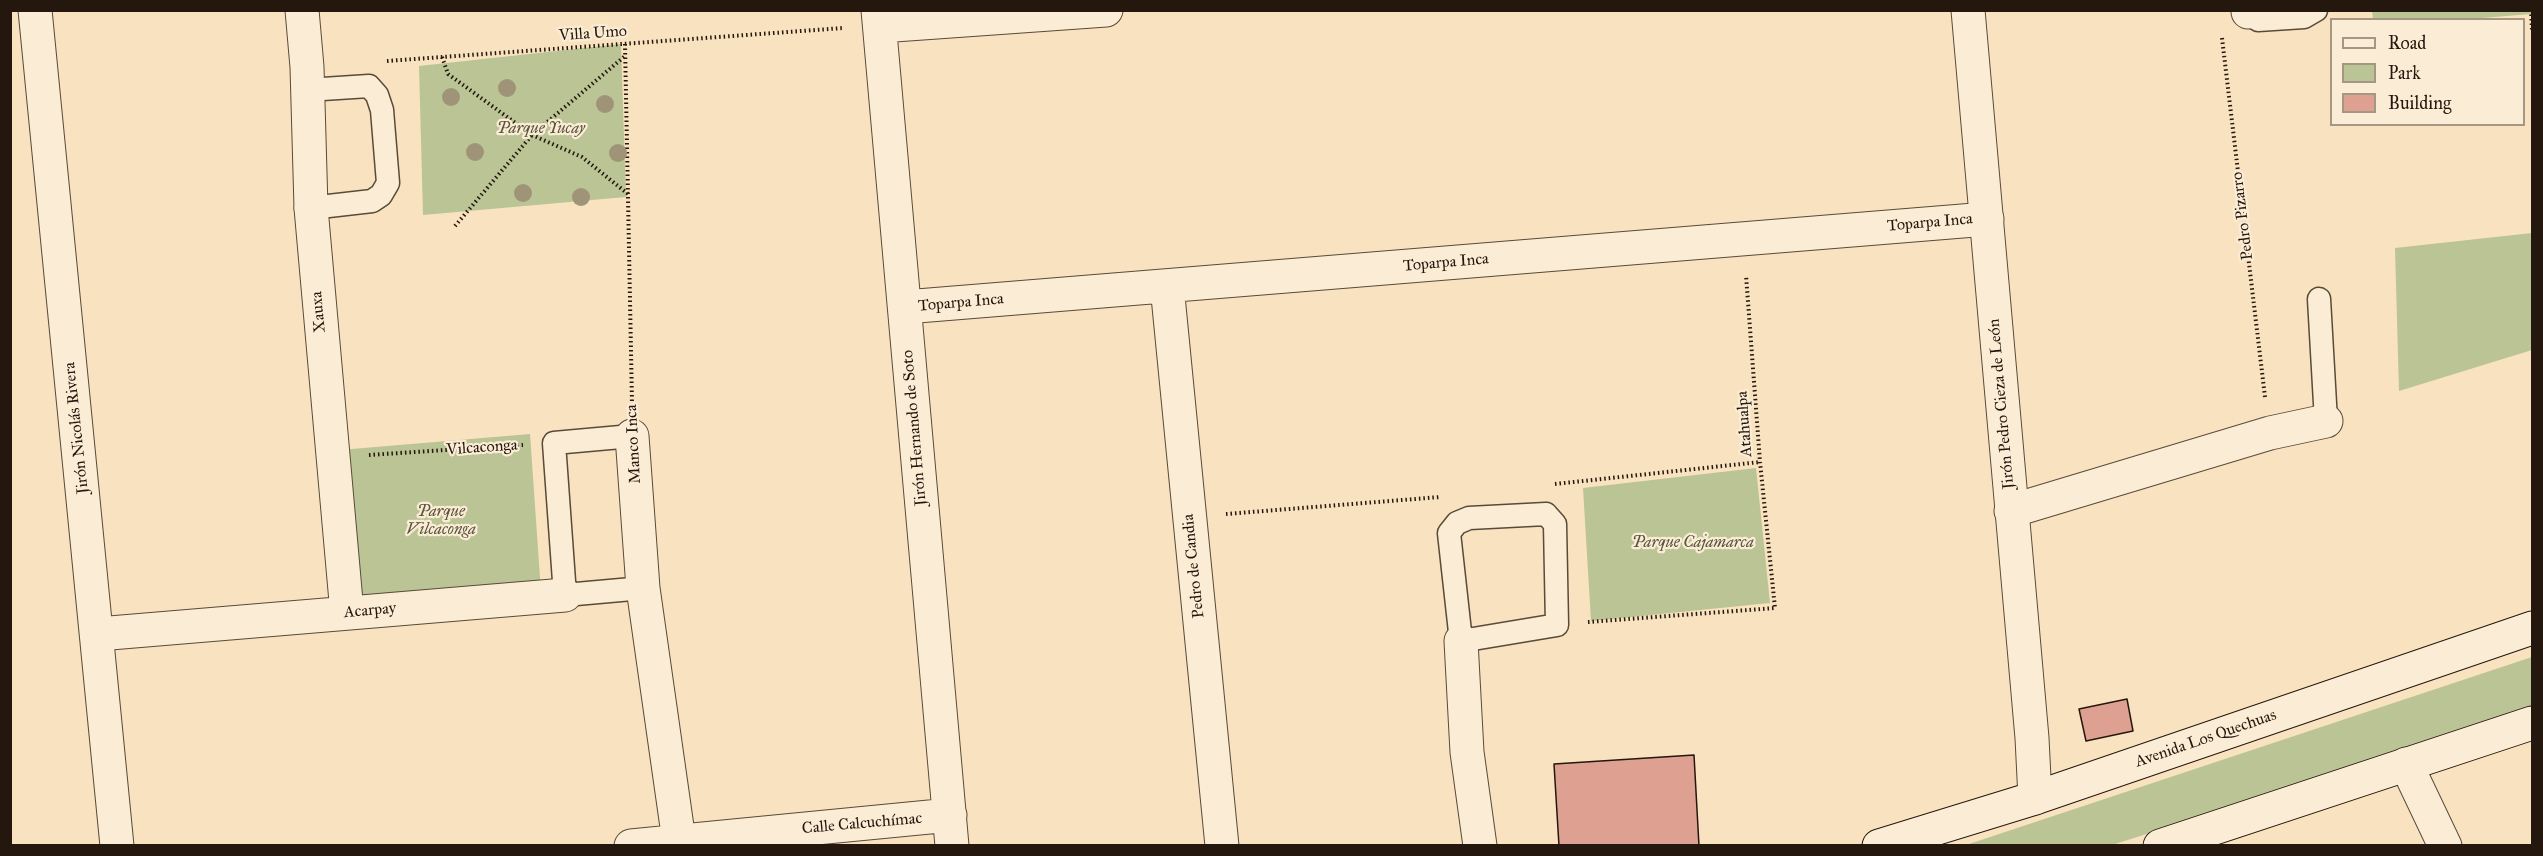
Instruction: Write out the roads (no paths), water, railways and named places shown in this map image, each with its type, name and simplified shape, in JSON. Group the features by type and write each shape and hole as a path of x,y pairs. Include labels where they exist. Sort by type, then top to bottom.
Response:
{"street":[{"name":"Jirón Nicolás Rivera","path":"35,10 117,846"},
{"name":"Xauxa","path":"302,10 311,208 347,613"},
{"path":"879,18 1106,10"},
{"name":"Jirón Pedro Cieza de León","path":"1968,10 2032,738 2035,798"},
{"name":"Jirón Hernando de Soto","path":"879,18 951,830"},
{"name":"Toparpa Inca","path":"904,307 1987,219"},
{"name":"Pedro de Candia","path":"1167,286 1222,846"},
{"path":"2011,511 2270,433 2326,421"},
{"name":"Manco Inca","path":"632,436 643,588 679,841"},
{"name":"Acarpay","path":"98,634 564,594"},
{"name":"Avenida Los Quechuas","path":"1879,846 2035,798 2532,628"},
{"path":"1461,641 1467,752 1480,846"},
{"path":"2160,846 2532,723"},
{"path":"2406,765 2445,846"},
{"name":"Calle Calcuchímac","path":"631,846 679,841 951,830"}],"lane":[{"path":"2248,11 2258,20 2304,17 2316,10"},
{"path":"307,90 369,86 377,95 382,110 388,183 381,195 372,201 311,208"},
{"path":"2319,299 2326,421"},
{"path":"564,594 554,443 632,436"},
{"path":"1546,514 1555,524 1557,625 1461,641 1449,533 1457,523 1469,518 1546,514"},
{"name":"Acarpay","path":"564,594 643,588"}],"park label":[{"name":"Parque Yucay","path":"541,129"},
{"name":"Parque Vilcaconga","path":"441,521"},
{"name":"Parque Cajamarca","path":"1693,543"}]}
